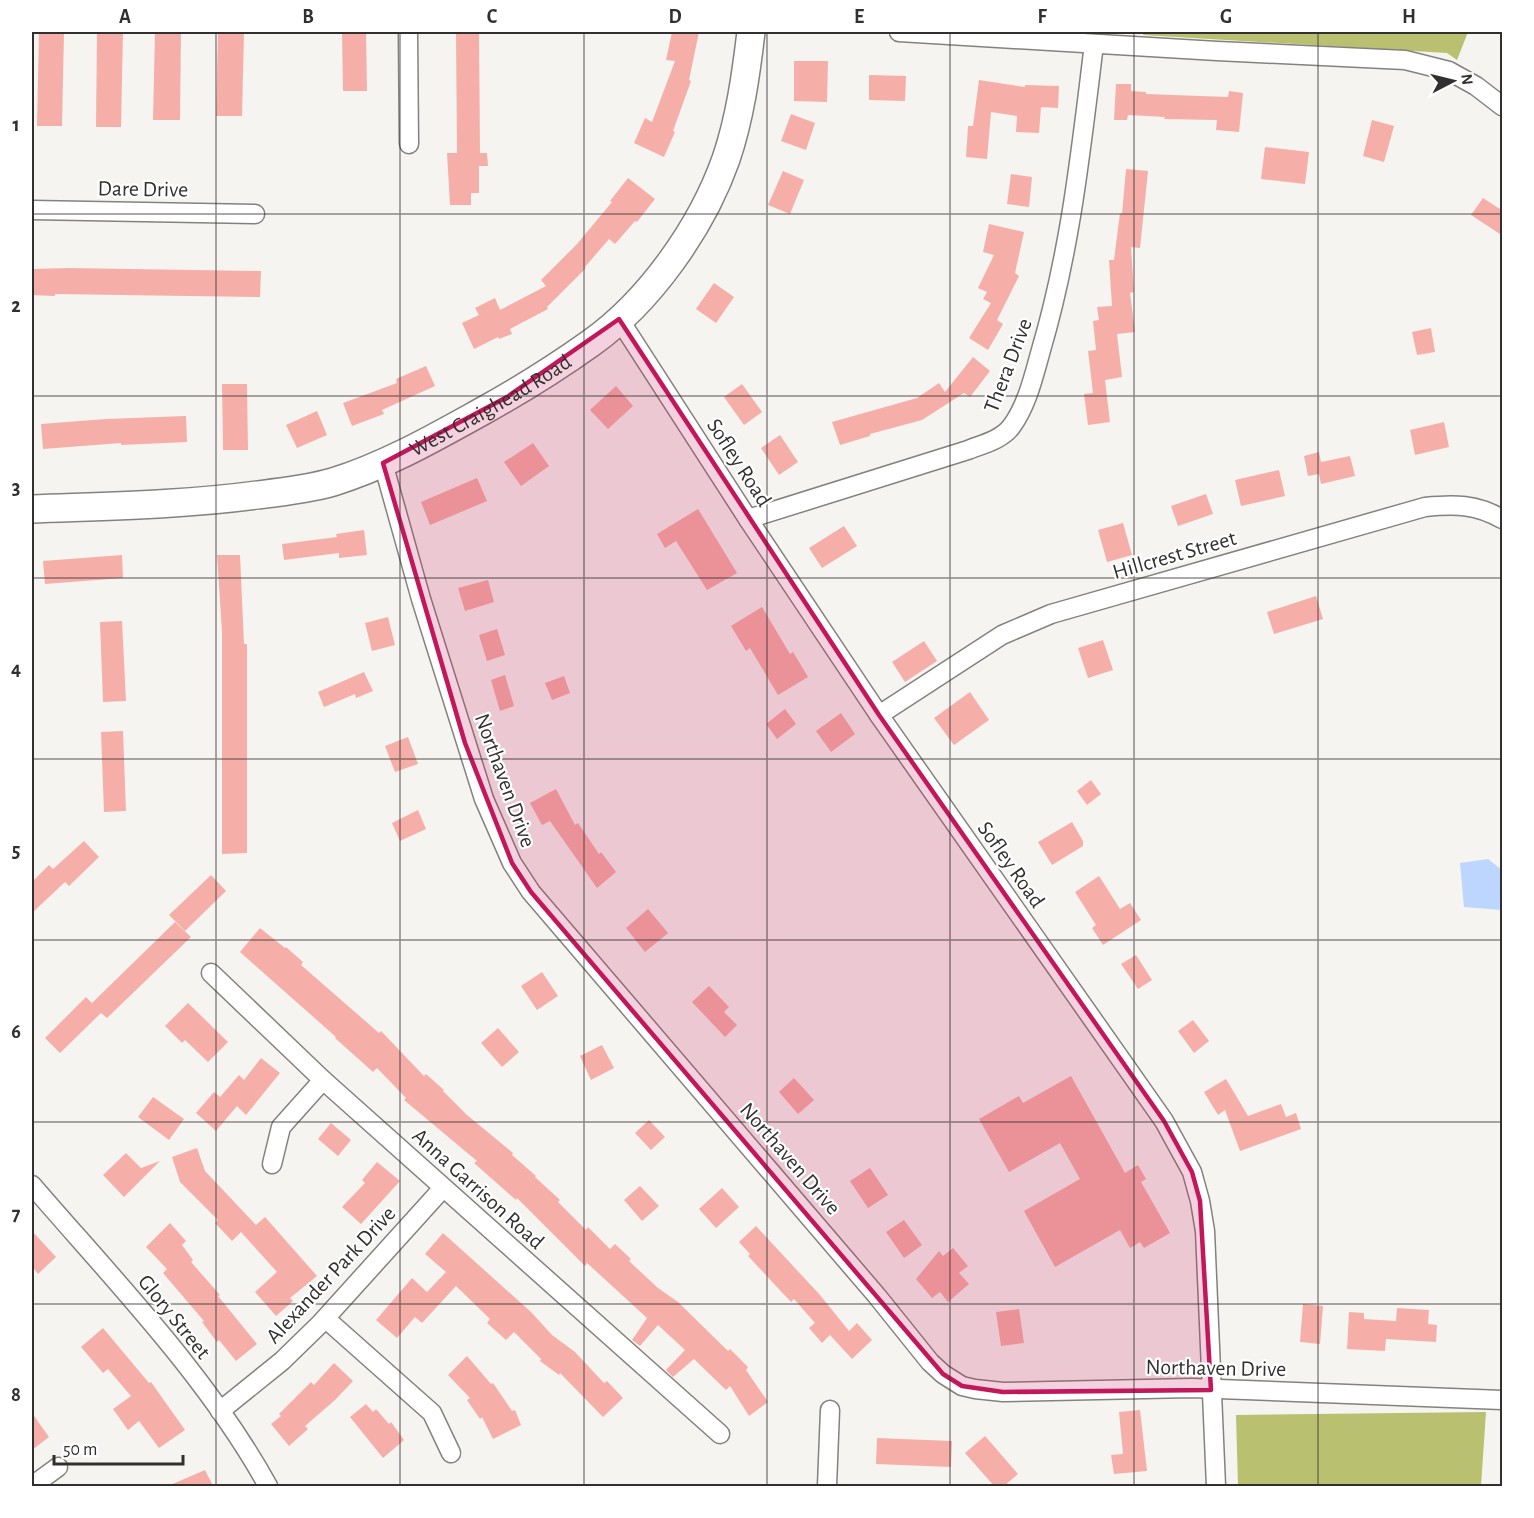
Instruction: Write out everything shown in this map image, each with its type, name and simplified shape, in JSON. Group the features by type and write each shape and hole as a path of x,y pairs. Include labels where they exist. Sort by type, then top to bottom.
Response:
{"street":[{"path":"408,32 409,144"},
{"name":"West Craighead Road","path":"32,509 220,500 270,494 334,482 434,438 507,397 592,342 650,288 675,256 713,193 734,132 751,32"},
{"path":"899,32 1405,60 1449,71 1476,86 1503,106"},
{"name":"Thera Drive","path":"748,519 968,450 992,441 1011,427 1019,414 1035,371 1051,319 1066,252 1076,195 1094,44"},
{"name":"Dare Drive","path":"32,210 255,214"},
{"name":"Sofley Road","path":"619,319 748,519 879,715 1164,1121 1192,1172 1205,1231 1216,1486"},
{"name":"Northaven Drive","path":"383,462 421,599 469,754 484,799 512,863 531,892 877,1296 930,1362 943,1374 962,1386 1003,1392 1192,1388 1503,1400"},
{"name":"Hillcrest Street","path":"879,715 1002,635 1051,614 1425,507 1453,504 1491,513 1503,519"},
{"name":"Anna Garrison Road","path":"211,973 323,1080 720,1434"},
{"path":"272,1164 281,1127 323,1080"},
{"name":"Glory Street","path":"32,1185 152,1323 220,1411 242,1442 268,1486"},
{"name":"Alexander Park Drive","path":"220,1411 282,1360 326,1319 443,1188"},
{"path":"326,1319 432,1413 451,1453"},
{"path":"827,1486 830,1410"},
{"path":"32,1486 58,1467"}],"highlighted area":[{"path":"619,319 879,715 1164,1121 1192,1172 1200,1201 1211,1390 1003,1392 962,1386 943,1374 531,892 512,863 465,743 383,463 507,397"}],"green space":[{"path":"1143,32 1468,32 1457,60 1447,53 1143,35"},
{"path":"1486,1412 1481,1486 1238,1486 1236,1415"}],"water":[{"path":"1488,859 1502,870 1502,910 1464,907 1460,863"}],"building":[{"path":"39,32 64,32 62,126 37,126"},
{"path":"97,32 123,32 121,127 96,127"},
{"path":"155,32 181,32 180,120 153,120"},
{"path":"218,32 244,32 242,116 216,116"},
{"path":"342,32 366,32 367,91 343,91"},
{"path":"456,32 479,32 480,153 487,153 488,166 479,166 479,193 471,193 471,205 450,205 447,153 457,153"},
{"path":"672,32 699,32 689,80 691,81 673,131 675,132 664,157 634,143 645,118 652,122 675,61 666,60"},
{"path":"794,61 828,61 827,102 794,101"},
{"path":"869,75 906,76 905,101 869,100"},
{"path":"979,80 1025,87 1025,85 1059,86 1058,108 1041,107 1039,133 1016,132 1017,116 991,112 987,159 966,157 968,126 973,126"},
{"path":"1116,84 1131,84 1131,91 1146,92 1146,94 1228,97 1229,91 1243,93 1239,132 1216,130 1217,120 1164,119 1165,117 1128,115 1127,120 1114,120"},
{"path":"791,114 815,123 806,150 781,141"},
{"path":"1372,120 1394,126 1384,162 1363,156"},
{"path":"1265,147 1309,152 1305,184 1261,179"},
{"path":"1126,169 1148,171 1140,248 1131,247 1134,292 1130,293 1135,332 1117,334 1122,377 1105,380 1110,422 1088,425 1084,394 1093,393 1088,351 1096,350 1093,321 1099,320 1097,307 1112,306 1109,260 1114,260 1120,213 1122,214"},
{"path":"783,171 804,180 790,214 768,205"},
{"path":"1011,174 1032,177 1029,207 1007,204"},
{"path":"628,178 655,199 637,222 635,221 615,244 609,239 586,268 547,307 548,309 510,329 512,334 499,339 498,337 474,349 462,323 479,315 475,308 495,298 500,310 546,286 541,280 577,244 612,202 610,201"},
{"path":"1483,198 1503,211 1503,236 1471,215"},
{"path":"989,224 1024,232 1015,273 1019,276 997,320 1003,324 988,350 969,338 991,303 983,299 987,292 978,288 994,255 983,252"},
{"path":"32,269 261,271 260,297 32,295"},
{"path":"714,283 734,297 716,323 696,309"},
{"path":"1431,328 1435,352 1417,355 1412,332"},
{"path":"973,357 990,371 970,397 964,393 922,420 840,445 832,422 917,398 939,383 945,392"},
{"path":"426,366 435,386 382,410 384,414 352,426 343,403 397,383 396,379"},
{"path":"222,384 247,384 248,450 223,450"},
{"path":"742,384 762,412 744,425 724,397"},
{"path":"616,386 633,406 608,429 590,410"},
{"path":"317,411 327,435 297,448 286,425"},
{"path":"186,416 187,442 121,445 121,443 43,449 41,424"},
{"path":"1444,422 1449,447 1415,455 1410,430"},
{"path":"780,435 798,462 779,475 761,448"},
{"path":"533,443 549,466 521,486 504,462"},
{"path":"1319,452 1321,462 1350,456 1355,476 1321,484 1319,474 1308,476 1304,456"},
{"path":"1279,470 1285,496 1241,506 1235,480"},
{"path":"477,478 487,501 430,525 421,502"},
{"path":"1206,494 1213,514 1178,526 1171,506"},
{"path":"698,509 737,573 707,590 676,541 665,548 657,534"},
{"path":"1123,523 1132,555 1107,562 1098,530"},
{"path":"844,526 857,546 822,568 809,548"},
{"path":"364,530 367,555 339,558 339,553 284,560 282,544 337,537 336,534"},
{"path":"122,555 123,578 45,584 43,561"},
{"path":"217,555 240,555 244,644 247,644 247,853 222,854 222,632"},
{"path":"488,580 494,602 465,611 458,588"},
{"path":"1316,596 1323,619 1274,634 1267,612"},
{"path":"762,607 790,654 793,652 808,677 778,695 750,648 746,651 731,626"},
{"path":"388,617 395,645 372,651 365,623"},
{"path":"122,621 126,701 103,702 100,622"},
{"path":"497,629 505,655 487,661 479,635"},
{"path":"1103,640 1113,670 1088,678 1078,648"},
{"path":"924,641 937,661 905,682 892,662"},
{"path":"364,672 373,691 356,698 355,694 324,707 318,692"},
{"path":"505,675 514,706 500,711 491,680"},
{"path":"564,676 570,693 552,700 545,683"},
{"path":"970,692 989,720 954,745 934,718"},
{"path":"785,709 796,724 777,739 766,724"},
{"path":"841,713 855,734 831,752 816,731"},
{"path":"123,731 126,811 104,812 101,732"},
{"path":"408,737 418,764 395,772 385,746"},
{"path":"1091,780 1101,794 1087,805 1077,791"},
{"path":"556,789 575,825 578,823 599,854 601,852 616,872 597,888 550,821 542,825 530,803"},
{"path":"418,810 426,829 400,841 392,823"},
{"path":"1072,822 1083,841 1083,846 1052,865 1038,842"},
{"path":"84,841 99,857 69,886 65,882 32,913 32,882 49,865 53,869"},
{"path":"211,875 226,891 185,931 169,915"},
{"path":"1099,876 1120,909 1130,903 1141,920 1103,945 1092,928 1096,925 1075,892"},
{"path":"648,909 668,933 645,952 626,928"},
{"path":"175,922 191,937 107,1018 101,1013 60,1053 45,1038 86,997 92,1003"},
{"path":"260,928 303,962 301,965 379,1033 381,1031 424,1076 426,1074 467,1115 513,1153 512,1155 560,1200 558,1202 586,1230 588,1227 610,1249 615,1244 631,1259 629,1261 658,1288 678,1302 728,1351 730,1349 748,1367 746,1370 768,1402 749,1416 730,1386 726,1390 694,1359 673,1377 666,1370 685,1350 658,1325 640,1346 632,1340 647,1318 587,1263 585,1266 517,1198 516,1200 474,1163 477,1161 404,1100 406,1098 377,1068 373,1072 240,952"},
{"path":"1136,955 1152,980 1138,989 1121,964"},
{"path":"542,972 558,996 537,1010 521,986"},
{"path":"709,986 729,1007 724,1012 737,1025 725,1037 692,1002"},
{"path":"188,1003 228,1042 208,1062 185,1040 182,1043 165,1026"},
{"path":"1193,1020 1209,1041 1194,1053 1178,1031"},
{"path":"498,1028 519,1052 502,1067 481,1043"},
{"path":"602,1045 614,1068 591,1080 580,1056"},
{"path":"261,1058 280,1073 246,1115 237,1106 216,1131 196,1113 214,1092 220,1097 239,1075 244,1080"},
{"path":"1071,1076 1125,1173 1138,1165 1146,1179 1141,1182 1170,1233 1144,1248 1140,1242 1130,1248 1120,1230 1055,1267 1024,1211 1080,1179 1060,1143 1009,1172 979,1119 1019,1096 1023,1103"},
{"path":"794,1078 814,1100 798,1114 779,1092"},
{"path":"1226,1079 1248,1116 1281,1104 1286,1117 1296,1113 1301,1129 1240,1151 1225,1110 1218,1115 1204,1092"},
{"path":"153,1097 184,1119 169,1140 138,1117"},
{"path":"649,1120 665,1137 651,1150 635,1133"},
{"path":"331,1123 351,1140 338,1156 318,1139"},
{"path":"197,1148 205,1171 256,1225 265,1217 317,1276 290,1298 293,1301 276,1316 255,1292 277,1272 241,1232 232,1241 215,1223 218,1220 180,1182 172,1157"},
{"path":"126,1153 141,1168 160,1161 124,1197 103,1175"},
{"path":"377,1162 400,1181 361,1224 342,1207 365,1183 362,1180"},
{"path":"870,1168 888,1195 868,1208 850,1181"},
{"path":"640,1186 659,1206 642,1221 624,1200"},
{"path":"722,1188 739,1207 716,1228 699,1209"},
{"path":"904,1220 922,1245 904,1258 886,1232"},
{"path":"170,1223 186,1241 182,1245 193,1260 191,1262 220,1295 218,1296 257,1344 236,1361 219,1340 217,1342 202,1322 204,1321 163,1273 167,1269 146,1247"},
{"path":"756,1226 820,1295 849,1331 857,1323 872,1340 852,1359 830,1335 822,1343 809,1328 815,1323 794,1299 791,1302 748,1256 750,1254 739,1242"},
{"path":"32,1231 56,1257 38,1274 32,1266"},
{"path":"443,1233 623,1398 603,1417 560,1373 559,1375 540,1361 541,1359 514,1332 506,1340 487,1323 490,1319 456,1286 422,1323 415,1317 397,1338 376,1320 412,1278 427,1292 446,1272 425,1254"},
{"path":"953,1248 968,1266 959,1273 969,1284 948,1302 940,1292 932,1298 916,1279 939,1251 943,1256"},
{"path":"1303,1304 1323,1306 1320,1344 1300,1342"},
{"path":"1397,1308 1429,1310 1428,1324 1437,1325 1436,1342 1386,1339 1385,1351 1347,1349 1349,1312 1364,1313 1364,1319 1396,1321"},
{"path":"1019,1309 1024,1343 1001,1346 996,1312"},
{"path":"103,1328 149,1383 151,1382 185,1430 159,1448 139,1421 128,1430 113,1409 131,1396 108,1369 103,1373 81,1347"},
{"path":"467,1356 491,1384 493,1383 512,1411 515,1410 521,1425 493,1439 482,1417 480,1419 467,1400 470,1398 448,1375"},
{"path":"334,1363 353,1381 305,1426 308,1429 289,1446 271,1424 311,1382 314,1385"},
{"path":"366,1404 373,1412 376,1409 389,1424 391,1422 404,1440 383,1458 350,1417"},
{"path":"1140,1410 1147,1471 1114,1474 1111,1455 1123,1454 1119,1412"},
{"path":"32,1413 49,1437 32,1450"},
{"path":"985,1436 1018,1474 1004,1486 994,1486 965,1453"},
{"path":"877,1438 952,1441 951,1467 876,1464"},
{"path":"205,1470 213,1486 168,1486"}]}
